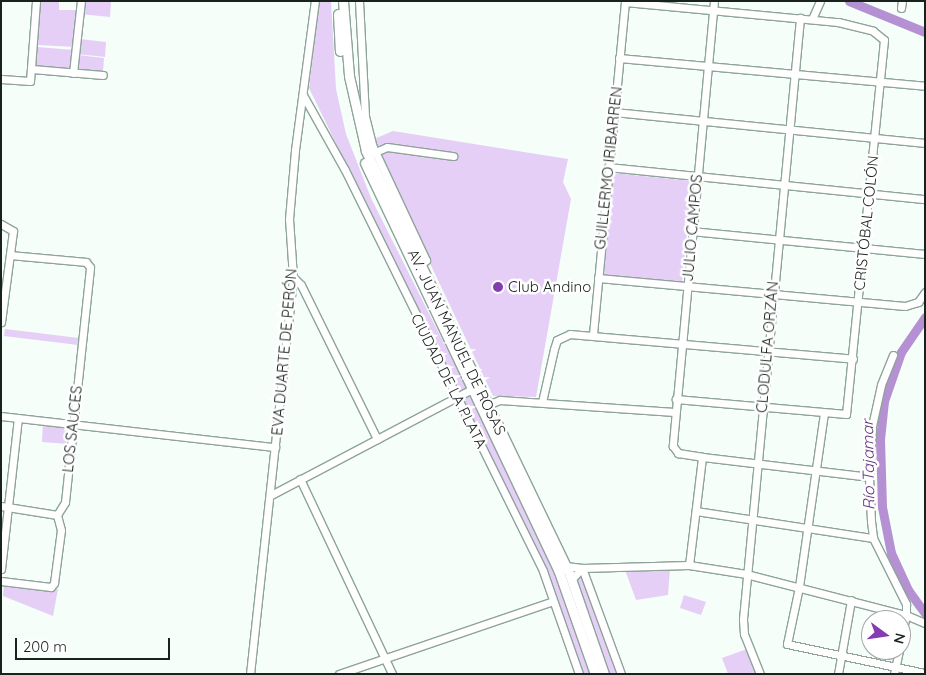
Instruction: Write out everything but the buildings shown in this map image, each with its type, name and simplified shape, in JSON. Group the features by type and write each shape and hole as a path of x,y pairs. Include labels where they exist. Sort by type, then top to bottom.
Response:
{"main road":[{"name":"AV. JUAN MANUEL DE ROSAS","path":"338,1 344,85 364,161 475,388 566,566 604,674"},
{"name":"AV. JUAN MANUEL DE ROSAS","path":"343,1 349,76 372,154 419,266 475,388"},
{"name":"AV. JUAN MANUEL DE ROSAS","path":"484,406 558,569 596,674"}],"street":[{"path":"1,79 28,83 32,69 36,1"},
{"path":"74,73 81,1"},
{"name":"EVA DUARTE DE PERÓN","path":"250,674 271,495 293,277 289,219 315,1"},
{"path":"359,1 365,116 372,154 387,146 453,156"},
{"name":"JULIO CAMPOS","path":"702,456 678,452 673,446 680,342 714,1"},
{"path":"625,2 812,19 820,1"},
{"name":"GUILLERMO IRIBARREN","path":"593,334 625,2"},
{"name":"CLODULFA ORZÁN","path":"760,674 743,627 746,574 787,129 800,18"},
{"name":"CRISTÓBAL COLÓN","path":"812,19 838,22 879,34 884,40 846,414 824,413"},
{"path":"619,58 925,86"},
{"path":"32,69 103,75"},
{"name":"CIUDAD DE LA PLATA","path":"303,95 341,162 543,572 579,674"},
{"path":"614,112 925,143"},
{"path":"608,167 925,199"},
{"path":"1,224 10,226 13,231 1,322"},
{"path":"691,231 925,254"},
{"name":"LOS SAUCES","path":"1,582 51,587 61,530 57,516 65,502 71,424 90,267 86,262 10,255"},
{"path":"293,277 301,285 377,439"},
{"path":"598,278 858,303 913,305 925,292"},
{"path":"542,402 558,340 570,334 593,334 766,349 853,359"},
{"path":"893,355 876,403 869,477 873,538 906,604 906,610"},
{"path":"271,495 475,388"},
{"path":"676,399 824,413 799,587 787,644 894,670 925,673"},
{"path":"484,406 500,400 674,412"},
{"path":"1,416 275,447"},
{"path":"1,569 4,506 18,418"},
{"path":"689,565 702,456 869,477"},
{"path":"300,479 392,674"},
{"path":"4,506 57,516"},
{"path":"696,511 807,530 873,538"},
{"path":"566,566 582,568 689,565 746,574 888,610"},
{"path":"572,579 582,568"},
{"path":"582,568 622,674"},
{"path":"838,674 851,600"},
{"path":"339,674 553,601"},
{"path":"911,617 925,623"}],"shaded area":[{"path":"40,1 59,1 59,10 80,10 83,1 111,1 110,17 80,14 76,47 37,45"},
{"path":"319,1 331,1 336,89 346,134 371,198 467,389 458,394 309,88"},
{"path":"80,39 106,42 105,57 77,54"},
{"path":"37,47 74,50 72,70 36,67"},
{"path":"78,55 104,58 103,72 77,70"},
{"name":"Club Andino","path":"393,131 568,159 563,182 571,199 536,397 493,396 379,156 374,139"},
{"path":"613,173 692,181 682,283 604,275"},
{"path":"5,329 79,338 78,345 4,336"},
{"path":"470,393 558,577 592,674 583,674 545,570 461,399"},
{"path":"43,421 71,424 68,444 42,442"},
{"path":"670,569 668,595 636,600 625,570"},
{"path":"585,573 622,674 608,674 574,579"},
{"path":"4,583 58,589 53,616 3,596"},
{"path":"684,595 706,602 701,615 680,608"},
{"path":"747,649 756,674 728,674 722,658"}],"waterway":[{"name":"Río Tajamar","path":"849,1 925,32"},
{"name":"Río Tajamar","path":"925,317 901,352 884,401 880,440 882,507 891,553 908,590 925,613"}],"place":[{"name":"Club Andino","path":"498,287"}]}
